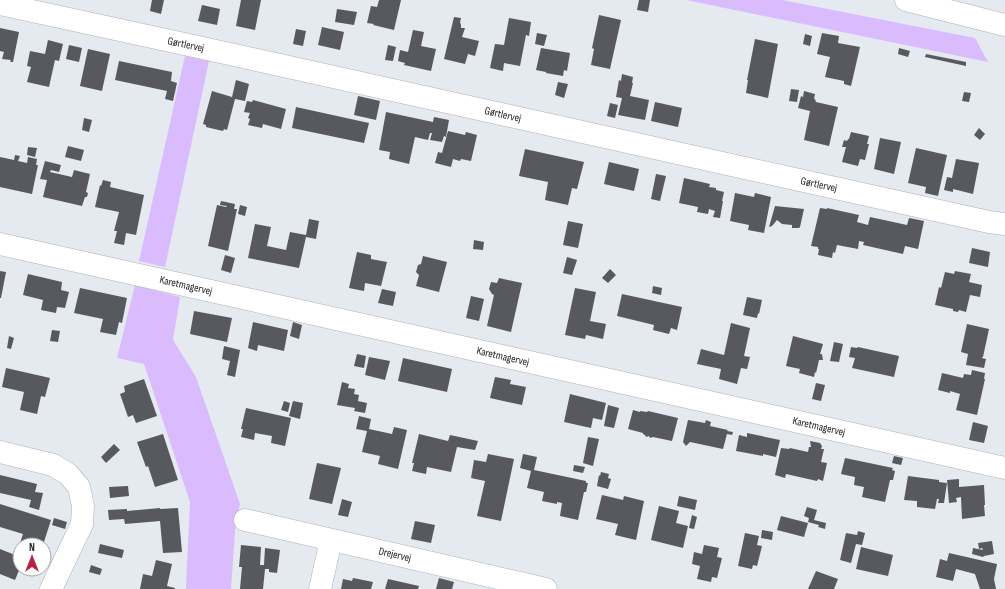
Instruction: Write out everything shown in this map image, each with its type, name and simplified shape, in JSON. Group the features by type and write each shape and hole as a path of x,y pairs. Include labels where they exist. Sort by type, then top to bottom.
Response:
{"street":[{"path":"906,0 1005,25"},
{"name":"Gørtlervej","path":"0,4 989,222 1005,224"},
{"name":"Karetmagervej","path":"0,244 1005,468"},
{"path":"0,452 53,464 68,474 78,487 83,506 82,524 51,589"},
{"name":"Drejervej","path":"245,520 546,589"},
{"path":"320,589 331,540"}],"shaded area":[{"path":"686,0 782,0 975,38 988,62"},
{"path":"185,56 209,61 165,267 139,261"},
{"path":"135,285 180,297 173,340 196,377 240,504 235,531 231,589 186,589 190,502 144,364 117,358"}],"building":[{"path":"152,0 164,0 161,14 150,11"},
{"path":"241,0 261,0 255,30 236,26"},
{"path":"379,0 401,0 394,30 367,23 371,6 377,7"},
{"path":"639,0 650,0 648,12 637,10"},
{"path":"202,5 220,9 217,25 198,21"},
{"path":"337,9 357,12 354,25 335,22"},
{"path":"599,15 621,20 610,69 591,65 594,49 592,48"},
{"path":"454,17 461,18 461,28 465,28 462,37 479,41 475,56 468,54 465,64 444,59"},
{"path":"509,18 531,22 529,36 526,35 520,66 504,63 503,71 490,68 495,44 504,45"},
{"path":"322,27 344,32 340,50 318,45"},
{"path":"0,28 19,32 13,62 10,62 11,60 2,59 4,52 0,51"},
{"path":"296,29 306,31 303,46 293,44"},
{"path":"413,30 424,32 421,46 436,49 431,71 404,65 405,63 398,61 400,50 408,52"},
{"path":"537,33 547,35 544,46 535,44"},
{"path":"822,33 839,36 838,43 860,47 851,86 844,84 844,81 825,77 830,57 817,54"},
{"path":"805,34 812,36 810,46 803,44"},
{"path":"755,39 778,44 768,98 746,93"},
{"path":"48,40 63,44 59,61 55,60 49,87 27,82 31,67 27,66 30,51 45,54"},
{"path":"69,45 82,48 79,62 66,59"},
{"path":"388,45 396,47 393,61 385,60"},
{"path":"541,48 570,53 567,71 564,70 563,76 536,70"},
{"path":"899,48 910,51 908,57 898,54"},
{"path":"88,49 110,54 102,91 80,86"},
{"path":"926,54 966,62 966,66 925,57"},
{"path":"119,61 172,72 171,81 177,83 173,101 165,99 167,91 115,80"},
{"path":"622,74 633,77 630,96 649,100 645,120 618,115 622,98 616,97 619,80 621,81"},
{"path":"236,80 249,84 245,101 235,99 227,130 224,129 223,131 206,127 206,125 203,124 212,91 232,97"},
{"path":"558,82 568,84 564,98 555,95"},
{"path":"791,89 799,90 797,102 789,101"},
{"path":"804,91 815,94 814,99 816,102 838,107 829,146 804,140 810,111 798,108"},
{"path":"964,92 971,93 969,102 962,101"},
{"path":"358,96 380,101 376,120 354,115"},
{"path":"253,100 286,109 281,129 263,124 262,128 248,125 250,113 244,112 247,101 252,102"},
{"path":"655,102 682,108 678,127 651,121"},
{"path":"610,103 618,105 615,118 607,116"},
{"path":"296,107 369,123 364,143 292,128"},
{"path":"386,112 433,122 434,117 449,120 446,137 444,136 442,142 430,140 432,133 430,133 428,140 415,137 409,164 389,159 390,152 379,150"},
{"path":"84,118 92,120 89,132 82,130"},
{"path":"979,128 985,134 980,140 974,135"},
{"path":"448,131 465,135 466,132 477,135 471,161 461,159 460,161 453,159 451,167 435,163 438,152 442,153"},
{"path":"851,132 869,136 867,144 869,144 865,160 860,159 858,166 842,162 846,147 842,147 844,140 847,141 849,139"},
{"path":"880,138 901,142 894,174 874,169"},
{"path":"68,146 84,150 81,161 65,157"},
{"path":"28,147 37,148 35,157 27,155"},
{"path":"916,148 947,155 938,196 925,193 926,187 908,183"},
{"path":"525,149 584,162 577,189 572,188 568,205 545,200 548,182 519,176"},
{"path":"15,155 20,156 18,161 27,163 28,157 37,159 36,165 38,165 32,194 0,187 0,157 14,160"},
{"path":"956,159 979,163 973,194 953,189 953,192 944,190 947,177 952,178"},
{"path":"45,161 61,165 59,172 51,170 50,172 72,177 74,170 90,174 86,192 88,193 87,197 85,197 82,206 43,197 47,180 40,179"},
{"path":"609,162 639,169 634,191 604,184"},
{"path":"656,174 666,176 660,201 651,199"},
{"path":"684,178 710,184 709,187 716,188 716,190 724,192 720,218 713,217 715,211 709,209 708,214 697,212 698,207 679,203"},
{"path":"103,180 111,182 110,187 144,195 136,235 126,233 124,245 114,243 117,231 114,231 119,212 95,207 100,185 101,186"},
{"path":"735,193 754,197 755,193 771,197 764,233 748,230 749,225 730,221"},
{"path":"221,201 235,204 234,209 237,209 228,251 208,246 217,205 227,206 220,205"},
{"path":"240,205 247,207 245,216 238,214"},
{"path":"775,206 804,209 800,227 792,228 792,225 782,224 777,220 772,226 769,227"},
{"path":"820,208 827,208 859,215 857,222 868,225 870,217 907,225 909,218 924,221 918,249 905,246 903,254 863,245 864,242 859,241 858,249 837,245 835,253 833,252 832,258 818,255 818,247 811,246"},
{"path":"309,219 319,221 316,239 306,237 299,268 248,258 255,224 271,227 267,246 286,250 290,232 306,235"},
{"path":"568,221 583,224 578,248 563,245"},
{"path":"474,240 484,242 483,250 473,249"},
{"path":"972,248 990,252 988,267 969,263"},
{"path":"357,252 371,255 371,259 387,262 381,286 365,283 364,291 349,288"},
{"path":"225,255 235,258 231,273 221,270"},
{"path":"423,256 447,262 439,292 416,286 419,275 416,272 418,265 421,264"},
{"path":"567,257 577,260 572,275 563,273"},
{"path":"610,269 616,275 608,283 602,278"},
{"path":"0,271 6,272 1,298 0,298"},
{"path":"955,271 971,274 969,282 982,285 980,297 970,295 966,312 959,310 958,312 953,311 953,309 935,305 939,287 941,288 945,272 954,274"},
{"path":"28,274 62,282 61,290 69,292 65,308 57,307 56,313 41,310 43,300 23,295"},
{"path":"499,278 522,283 511,332 487,326 494,295 489,289 491,282 497,283"},
{"path":"653,286 662,288 661,295 652,293"},
{"path":"80,288 127,298 122,323 119,322 116,335 100,332 103,319 74,313"},
{"path":"575,288 596,292 590,321 606,324 603,339 586,335 585,339 565,335"},
{"path":"382,289 396,292 393,306 378,303"},
{"path":"622,294 682,307 677,330 671,328 669,334 653,330 654,325 617,316"},
{"path":"471,296 484,299 479,321 466,318"},
{"path":"747,297 762,300 757,318 743,315"},
{"path":"194,311 232,318 227,342 190,334"},
{"path":"253,322 288,330 284,351 258,345 257,351 248,348"},
{"path":"293,322 302,325 299,339 290,336"},
{"path":"731,323 750,328 744,356 750,357 747,369 741,368 737,384 719,379 721,369 697,364 701,349 724,355"},
{"path":"967,324 989,329 982,357 986,359 984,368 966,365 968,354 961,352"},
{"path":"52,330 60,331 58,342 50,341"},
{"path":"9,336 14,338 11,349 7,348"},
{"path":"793,336 823,344 820,354 822,354 823,360 819,360 814,377 799,373 800,369 786,366"},
{"path":"834,342 843,344 839,362 830,361"},
{"path":"224,346 240,350 235,377 227,375 230,361 222,359"},
{"path":"851,347 858,347 899,356 894,377 852,368 855,358 849,357"},
{"path":"357,354 366,356 364,368 354,366"},
{"path":"369,357 390,361 385,380 365,375"},
{"path":"403,358 452,369 447,392 398,381"},
{"path":"6,368 50,378 45,397 41,396 37,414 20,410 24,392 2,387"},
{"path":"972,370 985,373 977,415 956,410 960,394 938,390 942,373 963,378 964,374 971,375"},
{"path":"495,377 511,380 510,384 526,387 522,405 490,398"},
{"path":"144,379 157,416 136,423 133,415 128,417 120,394 125,392 124,386"},
{"path":"342,382 349,384 348,388 355,389 354,394 359,395 358,401 367,403 365,413 354,411 355,408 337,405"},
{"path":"816,383 825,385 821,401 812,399"},
{"path":"570,394 606,403 602,420 593,418 591,428 564,422"},
{"path":"284,401 290,403 288,412 281,410"},
{"path":"293,401 303,403 300,419 289,416"},
{"path":"608,405 619,408 614,428 604,426"},
{"path":"246,408 291,418 285,446 271,443 272,436 255,433 254,440 241,437 243,429 241,429"},
{"path":"633,410 640,412 648,411 678,418 672,441 653,437 650,438 649,436 646,437 643,433 628,429"},
{"path":"359,416 371,419 369,429 392,434 394,427 407,430 398,469 378,464 380,456 362,452 367,431 356,429"},
{"path":"688,420 705,423 706,420 711,422 710,426 733,432 732,435 727,434 723,449 690,442 686,446 683,442"},
{"path":"973,422 988,426 984,443 969,440"},
{"path":"747,433 780,440 776,457 736,451 739,435 747,437"},
{"path":"163,434 178,480 155,487 148,466 146,467 137,442"},
{"path":"419,434 448,441 450,435 478,441 475,450 457,447 451,472 427,467 426,474 412,471 414,463 412,463"},
{"path":"588,437 599,439 593,466 583,463"},
{"path":"810,441 820,443 822,446 821,449 824,449 821,462 827,463 823,481 786,474 785,478 775,475 781,448 790,448 808,452 809,447 811,447"},
{"path":"114,444 120,450 106,463 101,457"},
{"path":"488,454 514,459 501,521 477,516 485,481 471,478 474,460 486,462"},
{"path":"523,454 537,457 534,470 586,481 586,483 588,483 586,492 584,492 578,520 560,516 562,503 557,502 557,504 542,501 544,492 527,488 531,471 520,468"},
{"path":"894,456 903,458 901,465 892,463"},
{"path":"845,458 893,468 892,470 895,471 893,480 890,480 885,502 862,497 864,487 854,485 855,477 841,474"},
{"path":"317,463 341,468 332,504 309,499"},
{"path":"574,465 585,467 583,473 573,471"},
{"path":"601,472 609,474 608,478 611,479 608,489 597,486"},
{"path":"0,475 37,484 35,492 43,493 39,510 29,507 31,500 0,493"},
{"path":"908,476 939,480 939,482 947,483 944,503 938,503 939,499 937,499 935,509 917,507 917,501 904,500"},
{"path":"959,479 959,487 984,485 985,516 962,519 961,497 956,498 957,502 949,503 947,480"},
{"path":"128,486 129,496 110,498 109,487"},
{"path":"602,495 623,500 624,496 644,501 636,540 615,535 618,524 596,519"},
{"path":"679,496 697,500 695,510 677,506"},
{"path":"342,499 352,502 348,517 338,515"},
{"path":"0,504 51,520 46,537 22,537 23,534 0,527"},
{"path":"659,506 679,511 676,523 688,526 683,548 651,540"},
{"path":"807,507 817,510 814,520 826,523 825,529 818,527 819,525 808,522 809,518 804,516"},
{"path":"178,508 182,552 163,553 160,521 125,524 124,519 109,520 108,510 127,509 127,511"},
{"path":"692,515 697,517 694,529 689,528"},
{"path":"781,516 808,523 804,537 777,530"},
{"path":"54,518 67,522 65,529 52,525"},
{"path":"415,521 435,525 431,543 411,539"},
{"path":"762,530 773,532 772,540 761,538"},
{"path":"858,531 865,533 862,545 856,544 851,563 840,560 846,533 857,535"},
{"path":"745,533 759,536 757,545 762,546 757,566 753,565 752,569 738,566"},
{"path":"992,541 994,554 983,557 972,554 973,548 983,550 982,548 979,549 978,543"},
{"path":"100,544 124,550 122,558 98,553"},
{"path":"241,545 261,547 260,565 264,565 265,548 280,550 277,573 269,572 269,569 265,569 263,589 240,589 242,567 239,567"},
{"path":"704,545 719,548 717,557 722,558 717,578 712,577 711,582 697,579 700,566 692,564 694,552 702,554"},
{"path":"861,547 893,555 888,576 856,569"},
{"path":"0,549 12,554 12,577 16,577 15,580 0,574"},
{"path":"949,553 997,564 994,579 996,589 980,589 975,574 956,569 953,581 936,577 940,559 947,561"},
{"path":"156,560 172,564 167,586 175,589 140,589 143,574 152,576"},
{"path":"91,565 102,569 100,575 89,572"},
{"path":"816,571 838,579 834,589 808,589"},
{"path":"353,578 373,582 371,589 341,589 343,579 352,581"},
{"path":"439,578 454,582 452,589 436,589"},
{"path":"388,579 419,586 418,589 385,589"}]}
